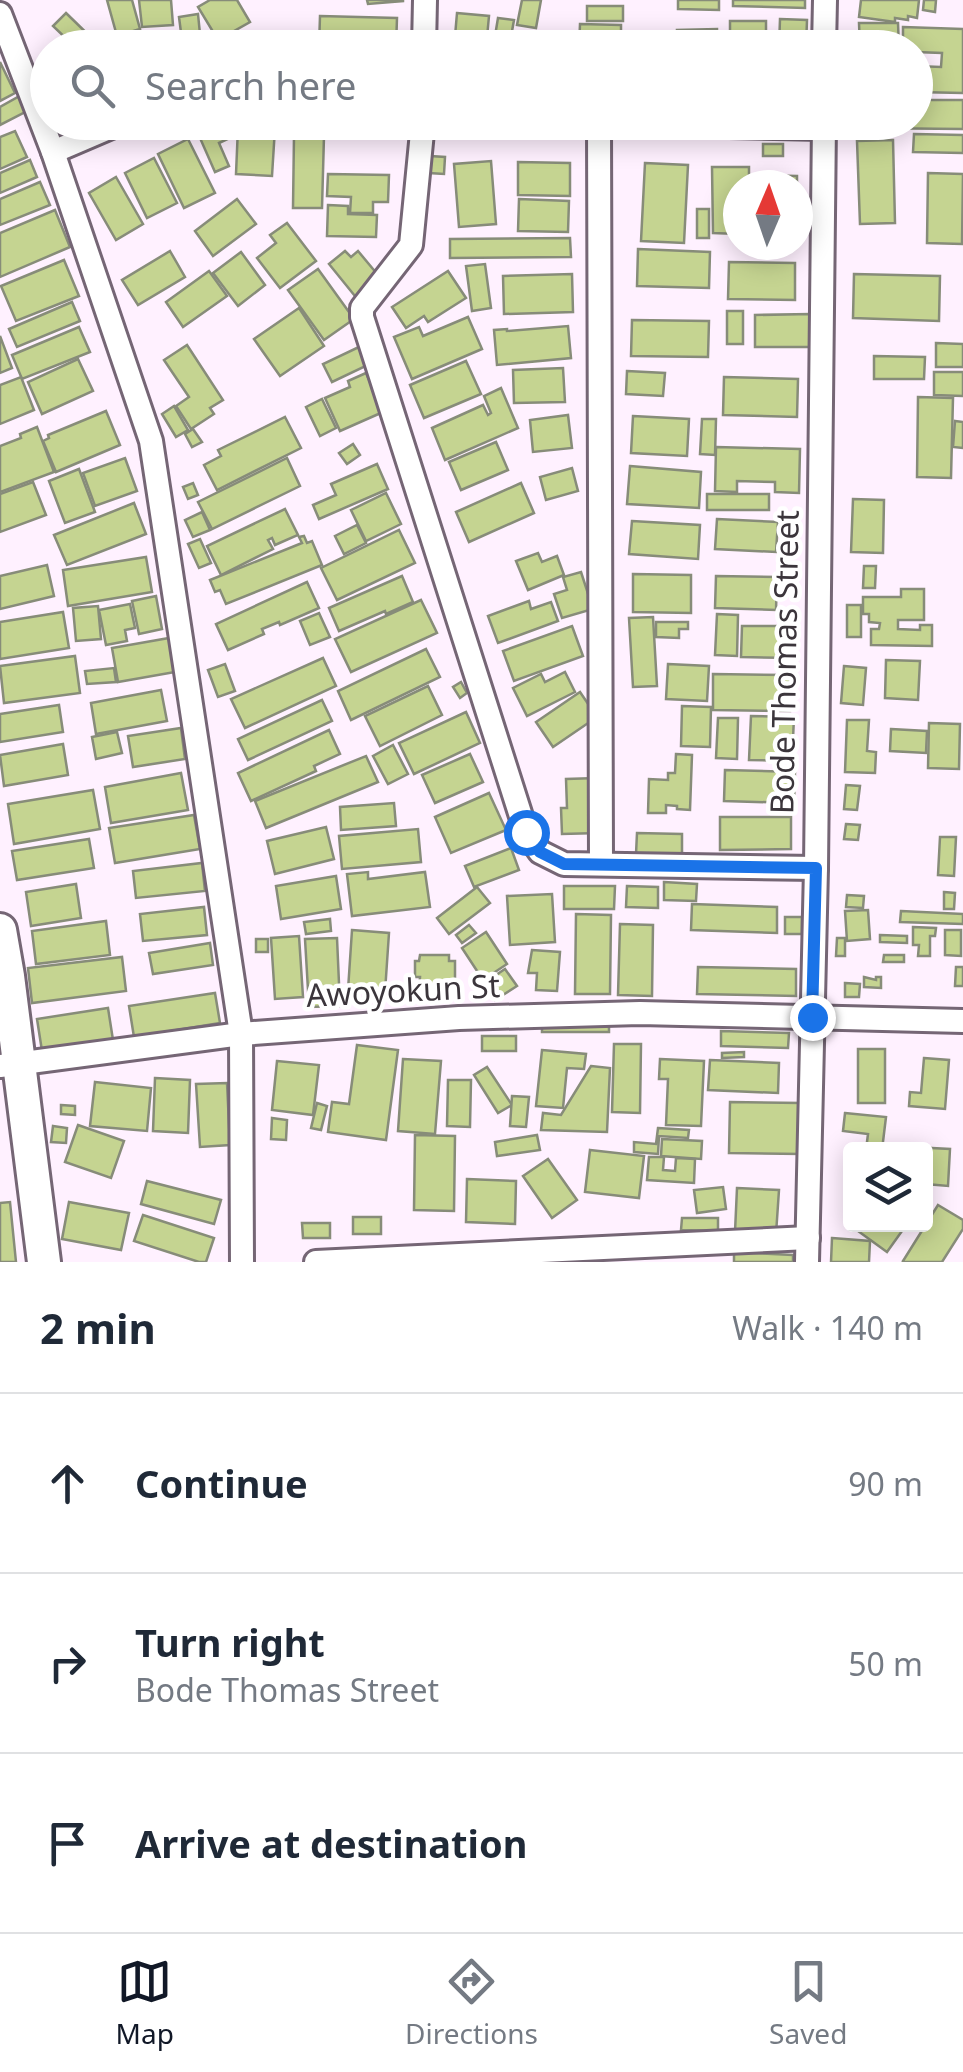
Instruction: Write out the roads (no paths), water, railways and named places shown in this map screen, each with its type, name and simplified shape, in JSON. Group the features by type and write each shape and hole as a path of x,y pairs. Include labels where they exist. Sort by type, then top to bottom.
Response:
{"main road":[{"path":"0,930 10,1065 44,1262"}],"street":[{"path":"424,30 425,0"},
{"path":"824,30 825,0"},
{"path":"0,14 30,92"},
{"path":"48,140 151,442 241,1034 242,1262"},
{"path":"53,152 81,140"},
{"path":"420,140 411,245 362,308 362,317 526,832 540,852 564,864 816,868"},
{"path":"599,140 601,864"},
{"name":"Bode Thomas Street","path":"807,1262 816,868 824,140"},
{"name":"Awoyokun St","path":"10,1065 241,1034 459,1018 640,1013 963,1022"},
{"path":"316,1262 808,1238"}]}
